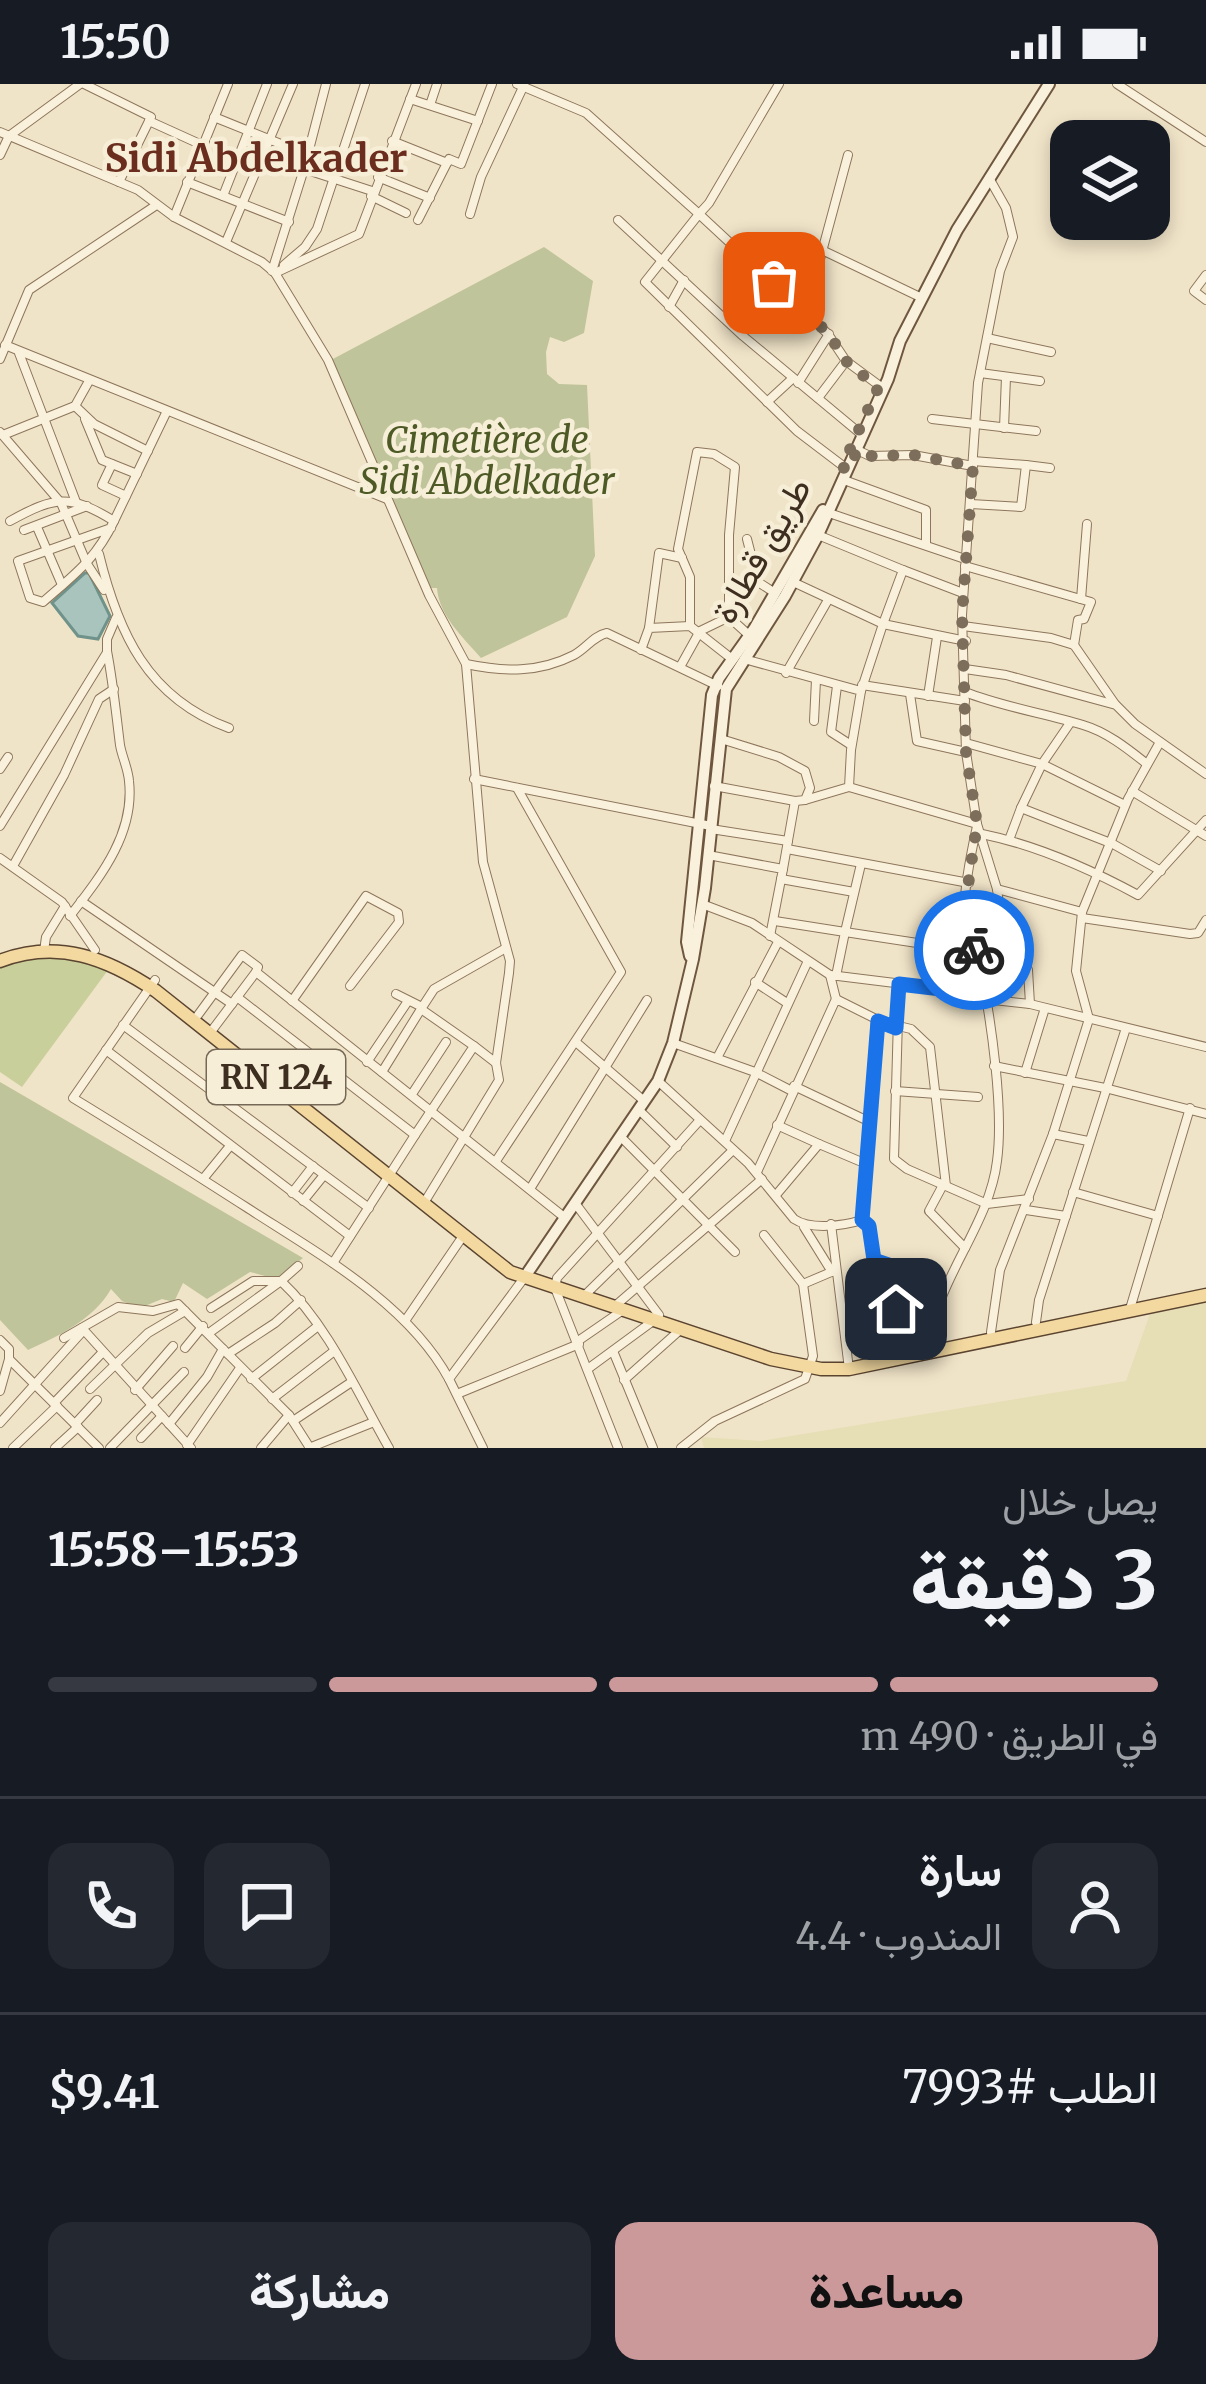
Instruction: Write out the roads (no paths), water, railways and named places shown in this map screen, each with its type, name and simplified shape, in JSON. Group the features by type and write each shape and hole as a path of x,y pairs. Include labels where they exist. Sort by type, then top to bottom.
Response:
{"main road":[{"name":"طريق قطارة","path":"781,594 793,582 829,513 922,298 989,177 1049,84"},
{"name":"طريق قطارة","path":"524,1278 658,1081 673,1043 702,904 721,687 781,594 861,434"},
{"name":"طريق قطارة","path":"693,959 687,942 714,786 721,687"},
{"name":"RN 124","path":"44,947 102,960 152,984 524,1278"},
{"name":"RN 124","path":"0,957 44,947 95,950 198,1015 212,1031"},
{"name":"RN 124","path":"426,1201 509,1271 524,1278 771,1359 811,1364 848,1364 1206,1291"},
{"name":"RN 124","path":"848,1364 1131,1306"}],"street":[{"path":"174,217 227,84"},
{"path":"223,196 267,84"},
{"path":"226,242 293,84"},
{"path":"273,272 326,84"},
{"path":"273,272 305,247 316,230 365,84"},
{"path":"273,272 359,234 416,84"},
{"path":"430,105 437,84"},
{"path":"418,220 449,159 461,164 492,84"},
{"path":"779,84 709,203 645,282 816,449 845,472 926,510 926,545"},
{"path":"1118,84 1206,142"},
{"path":"470,214 481,177 522,85 586,113 806,312 829,334 846,361 881,389"},
{"path":"0,155 5,134 76,86 151,117 119,182"},
{"path":"410,98 478,121"},
{"path":"214,117 308,155"},
{"path":"149,121 202,145"},
{"path":"5,134 138,190 155,206 273,272 328,360 429,595 466,664 483,862 509,973 496,1063 500,1081 426,1201"},
{"path":"392,141 447,163"},
{"path":"806,312 848,154"},
{"path":"304,169 372,194 406,213"},
{"path":"378,177 430,198"},
{"path":"989,177 1006,208 1013,237 1000,271 980,373 963,626 966,748 979,829 997,889 1006,956"},
{"path":"187,182 289,222"},
{"path":"0,358 29,290 155,206"},
{"path":"617,220 861,434"},
{"path":"824,251 922,298"},
{"path":"1206,275 1194,291 1206,300"},
{"path":"669,307 684,280"},
{"path":"766,402 795,380 829,334"},
{"path":"987,338 1052,352"},
{"path":"4,340 89,381 387,499"},
{"path":"19,351 76,502"},
{"path":"818,398 846,361"},
{"path":"980,373 1040,381"},
{"path":"1004,428 1006,376"},
{"path":"89,381 75,406 2,434 58,500 87,564 110,598"},
{"path":"75,406 84,416 148,451"},
{"path":"113,525 18,564 30,598 43,602 99,554 113,525 126,496 148,451 166,412"},
{"path":"84,416 101,460 137,474"},
{"path":"932,419 1036,430"},
{"path":"857,450 870,456 913,455 1050,468"},
{"path":"680,668 695,628 690,577 678,549 697,452 714,454 735,467 729,617 753,638"},
{"path":"112,464 102,485 126,496"},
{"path":"971,504 1021,507 1026,466"},
{"path":"10,521 58,500 87,506 113,525"},
{"path":"24,530 87,506"},
{"path":"829,513 1091,602 1084,619 1078,620 1074,645"},
{"path":"1081,598 1087,524"},
{"path":"38,526 62,585"},
{"path":"818,536 963,593"},
{"path":"747,539 758,582 781,594"},
{"path":"641,650 649,628 658,553 682,558"},
{"path":"99,554 116,618 134,651 185,707 229,728"},
{"path":"849,787 861,688 903,570"},
{"path":"793,582 884,625 966,641"},
{"path":"786,673 828,600"},
{"path":"649,628 695,628 729,617"},
{"path":"70,916 120,840 128,812 130,787 107,651 116,618"},
{"path":"963,626 1074,645 1116,705 1206,774"},
{"path":"695,628 738,661 837,686 965,696 1086,725 1147,764"},
{"path":"466,664 527,670 550,665 607,633 721,687"},
{"path":"928,696 937,637"},
{"path":"0,826 107,651"},
{"path":"965,669 1006,675 1116,705"},
{"path":"814,721 816,680"},
{"path":"837,686 831,732 852,746"},
{"path":"13,866 64,775 94,709 114,689"},
{"path":"910,694 917,741 1042,764 1125,805"},
{"path":"1009,840 1042,764 1070,723"},
{"path":"717,1058 774,939 787,845 800,801 810,788 805,771 779,757 720,739"},
{"path":"992,1332 1000,1270 1029,1199 1089,1019 1076,971 1082,915 1125,805 1160,742"},
{"path":"0,769 8,758"},
{"path":"475,778 707,826 861,864 969,883"},
{"path":"714,786 800,801 849,787 1098,873 1138,895 1201,834 1206,820"},
{"path":"496,1161 621,972 517,788"},
{"path":"1132,791 1201,834"},
{"path":"1021,808 1113,844 1161,871"},
{"path":"929,1348 947,1287 987,1204 998,1160 994,1066 976,953 966,937 964,913 979,829"},
{"path":"708,855 854,892"},
{"path":"0,858 65,906 95,950"},
{"path":"458,1394 578,1342 759,1176 777,1125 836,999 833,975 861,864"},
{"path":"997,889 1082,915 1190,934 1198,933 1206,920"},
{"path":"292,1001 366,896 398,914 399,922 350,986"},
{"path":"81,901 212,993 234,1000 415,1135"},
{"path":"702,904 744,919 807,963 833,975 1030,1004 1206,1047"},
{"path":"44,947 65,906"},
{"path":"775,921 1022,959 1028,970 1030,1004"},
{"path":"382,1072 434,989 506,949"},
{"path":"198,1015 242,955 258,967 212,1031"},
{"path":"725,1141 807,963"},
{"path":"256,972 565,1217"},
{"path":"755,982 787,1003"},
{"path":"152,984 73,1098 333,1263 405,1321 449,1379 483,1448"},
{"path":"899,984 894,1159 987,1204 1029,1199"},
{"path":"396,994 496,1063"},
{"path":"836,999 878,1021 911,1029 930,1047 945,1185 929,1211 965,1248"},
{"path":"530,1189 647,1000"},
{"path":"368,1062 408,1001"},
{"path":"1025,1073 1045,1008"},
{"path":"862,1220 878,1021"},
{"path":"123,1025 369,1208"},
{"path":"1036,1322 1126,1028"},
{"path":"412,1094 446,1042"},
{"path":"577,1043 607,1069 677,1148"},
{"path":"673,1043 868,1121"},
{"path":"333,1263 475,1046"},
{"path":"106,1050 350,1237"},
{"path":"994,1066 1206,1113"},
{"path":"658,1081 759,1176 835,1270"},
{"path":"895,1091 978,1097"},
{"path":"1131,1306 1190,1108"},
{"path":"619,1448 555,1288 557,1278 700,1120"},
{"path":"777,1125 864,1163"},
{"path":"1052,1134 1088,1141"},
{"path":"621,1137 735,1252"},
{"path":"776,1195 819,1144"},
{"path":"203,1179 230,1146"},
{"path":"583,1297 734,1150"},
{"path":"292,1193 313,1166"},
{"path":"303,1201 324,1174"},
{"path":"1073,1192 1158,1216"},
{"path":"574,1203 638,1284 656,1318 589,1368"},
{"path":"1025,1210 1066,1216"},
{"path":"803,1226 862,1220 869,1226 874,1260 892,1266 901,1351"},
{"path":"831,1224 848,1364"},
{"path":"405,1321 464,1234"},
{"path":"680,1448 715,1421 805,1379 811,1364 803,1284 764,1235"},
{"path":"185,1348 298,1266"},
{"path":"803,1284 835,1270"},
{"path":"449,1379 524,1278"},
{"path":"211,1307 253,1281 281,1281 318,1326 389,1448"},
{"path":"141,1438 207,1377 225,1351 301,1300"},
{"path":"64,1338 118,1307 153,1311 175,1303 291,1418 310,1448 374,1422"},
{"path":"90,1389 148,1333 185,1310"},
{"path":"251,1379 318,1326"},
{"path":"83,1330 189,1447 240,1367"},
{"path":"0,1424 83,1330"},
{"path":"624,1380 680,1330"},
{"path":"0,1340 9,1348 10,1359 0,1391"},
{"path":"135,1390 173,1346"},
{"path":"272,1399 333,1352"},
{"path":"613,1352 653,1448"},
{"path":"13,1448 101,1354"},
{"path":"10,1359 98,1447"},
{"path":"110,1448 184,1372"},
{"path":"261,1448 291,1418 350,1383"},
{"path":"55,1448 97,1400"}],"water":[{"path":"85,573 110,616 98,639 78,636 52,603"}],"district":[{"name":"Sidi Abdelkader","path":"256,158"}],"park label":[{"name":"Cimetière de Sidi Abdelkader","path":"487,460"}]}
